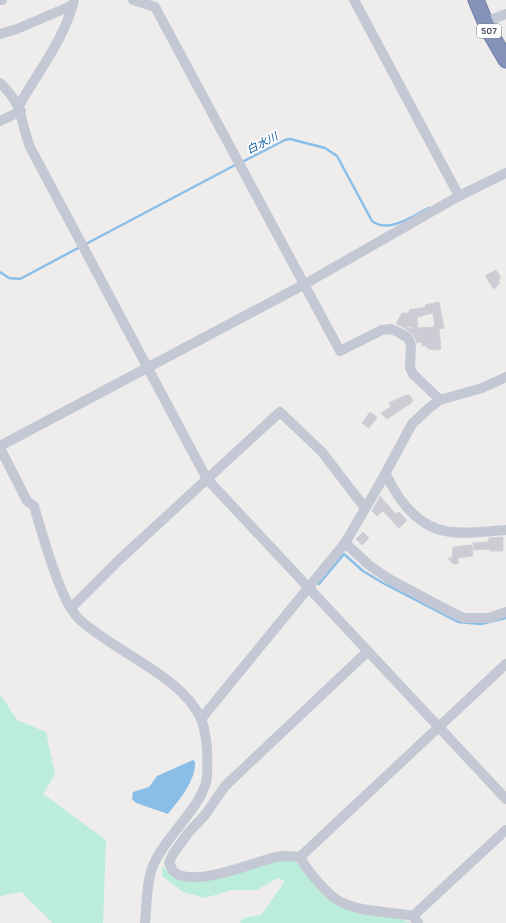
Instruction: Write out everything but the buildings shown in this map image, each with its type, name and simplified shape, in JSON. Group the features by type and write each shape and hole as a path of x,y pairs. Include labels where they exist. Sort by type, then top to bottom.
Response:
{"highway":[{"name":"507","path":"476,0 485,22 506,60"}],"street":[{"path":"133,0 157,3 340,351 382,330 391,329 400,332 408,338 411,345 410,368 413,374 440,400"},
{"path":"354,0 459,196"},
{"path":"0,34 17,29 74,2"},
{"path":"0,121 20,108 60,37 74,2"},
{"path":"485,22 506,14"},
{"path":"0,83 9,92 20,108 30,147 207,479 367,652 506,799"},
{"path":"145,923 149,879 153,866 200,797 207,778 207,742 201,719 184,695 171,683 113,645 78,618 66,601 34,506 27,501 0,447 305,284 459,196 506,173"},
{"path":"201,719 344,543 386,474 412,424 440,400 482,388 506,378"},
{"path":"71,608 119,560 280,412 322,452 365,508"},
{"path":"386,474 394,491 402,502 412,513 433,528 453,532 506,530"},
{"path":"344,543 369,565 389,579 464,618 489,618 506,612"},
{"path":"300,857 287,855 221,874 205,876 183,876 174,871 169,863 173,854 188,833 205,815 225,786 367,652"},
{"path":"300,857 506,664"},
{"path":"300,857 305,867 341,902 364,910 392,912 415,920 506,830"}],"green space":[{"path":"0,694 17,720 46,732 55,774 43,794 106,840 103,923 53,923 21,892 0,896"},
{"path":"278,859 295,861 346,908 361,914 395,916 411,923 240,923 243,918 261,915 285,881 277,878 257,890 232,890 205,898 183,892 162,876 162,867 180,879"}],"water":[{"path":"193,760 195,762 195,769 190,783 168,814 136,803 132,799 133,792 149,787 157,776"}],"waterway":[{"name":"白水川","path":"242,162 285,140 290,139 325,148 337,156 372,221 379,225 393,225 429,208"},
{"name":"白水川","path":"84,245 237,164"},
{"name":"白水川","path":"0,272 9,278 20,279 80,247"},
{"path":"319,584 344,554 363,571 383,583 458,622 481,624 506,618"}]}
